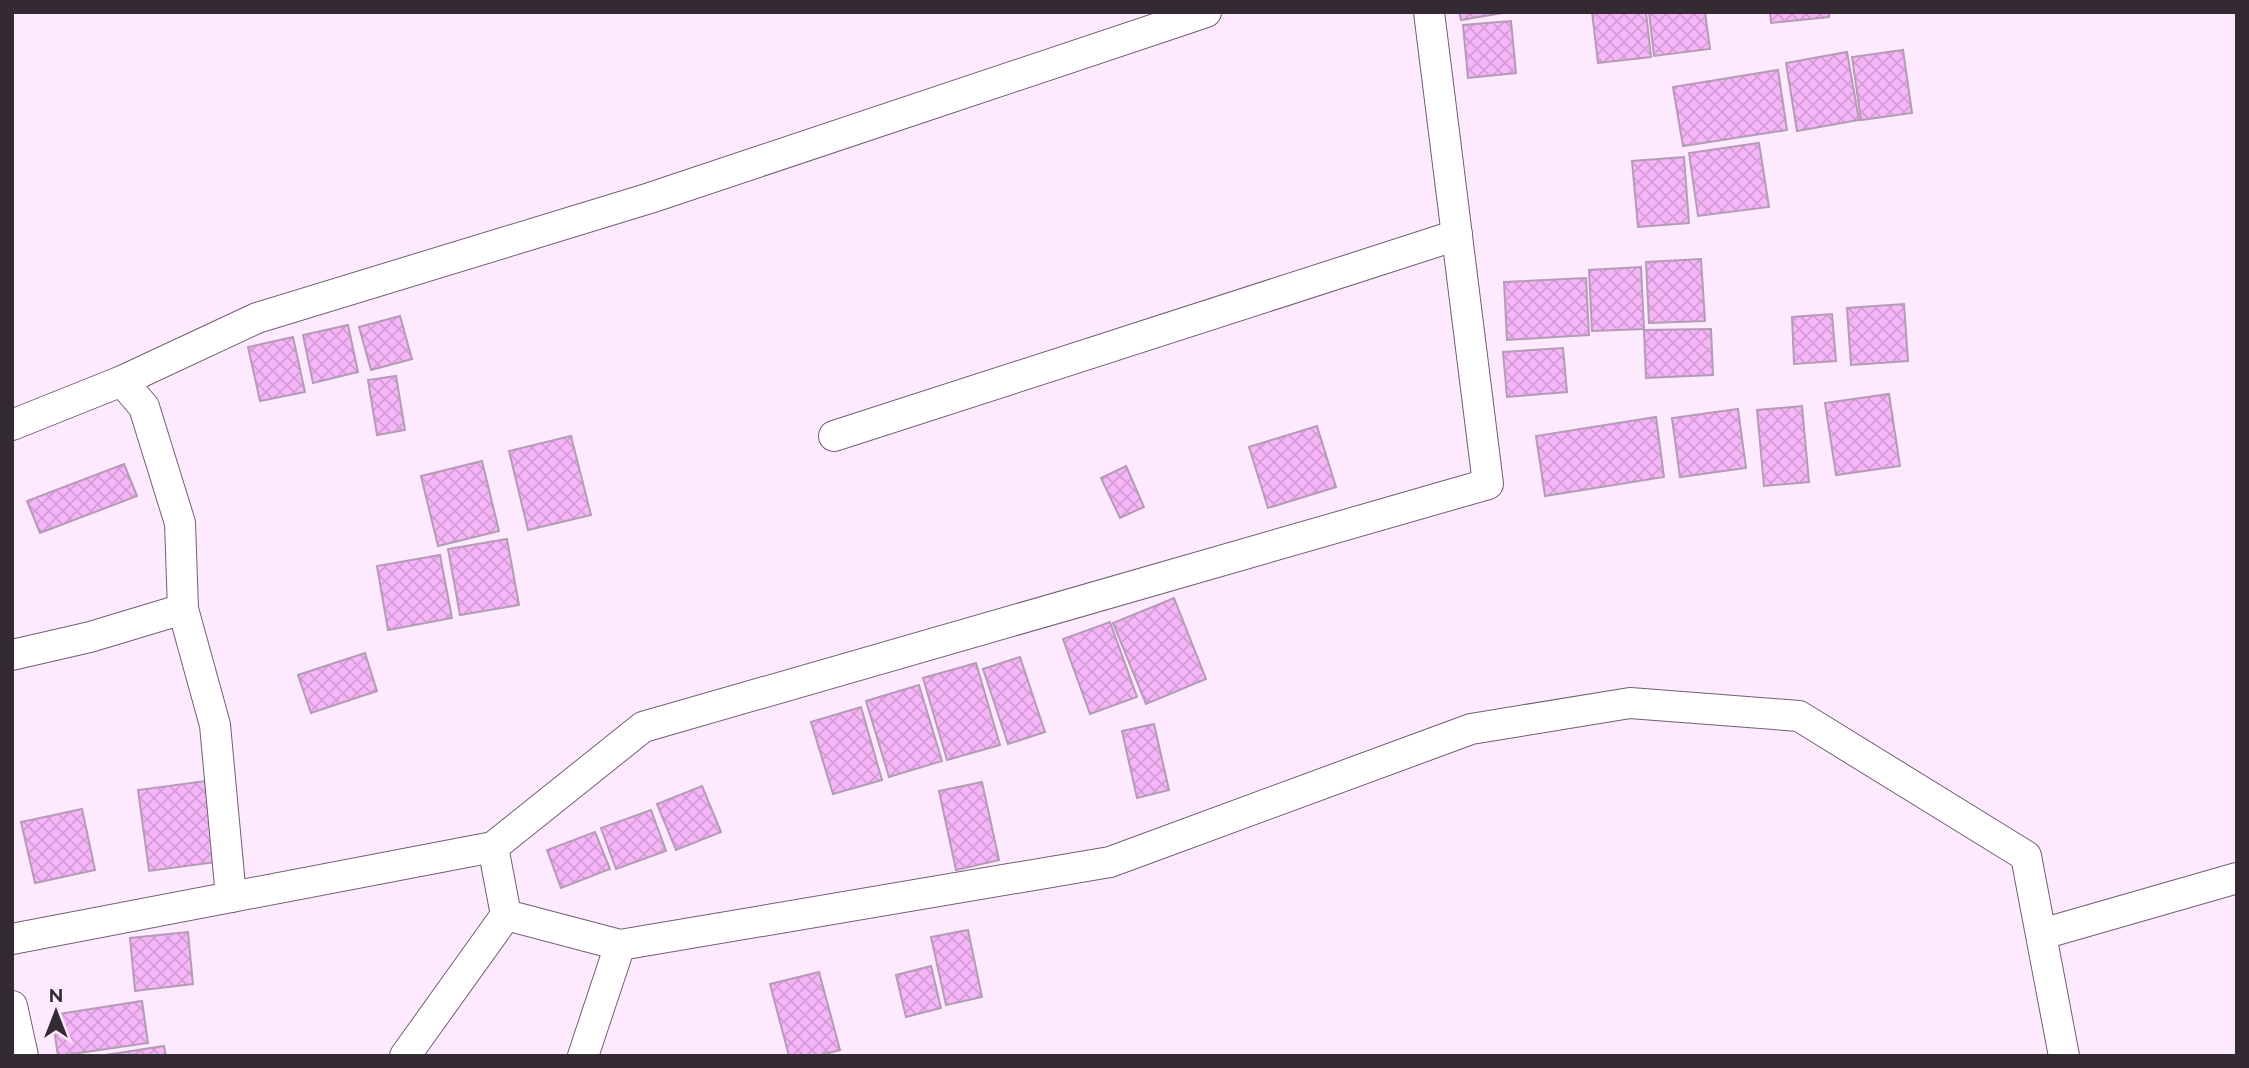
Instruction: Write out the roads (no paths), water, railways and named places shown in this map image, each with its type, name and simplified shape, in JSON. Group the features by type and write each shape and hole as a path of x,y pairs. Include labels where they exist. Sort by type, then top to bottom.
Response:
{"street":[{"path":"12,425 122,381 257,318 650,198 1206,12"},
{"path":"12,939 493,847 643,727 1488,484 1429,12"},
{"path":"834,436 1457,234"},
{"path":"122,381 144,407 180,523 183,609 215,725 231,897"},
{"path":"12,655 90,637 183,609"},
{"path":"506,915 620,945 1110,862 1471,729 1630,703 1799,716 2026,856 2064,1056"},
{"path":"405,1056 506,915 493,847"},
{"path":"2042,933 2237,878"},
{"path":"583,1056 620,945"},
{"path":"12,1006 23,1056"}]}
